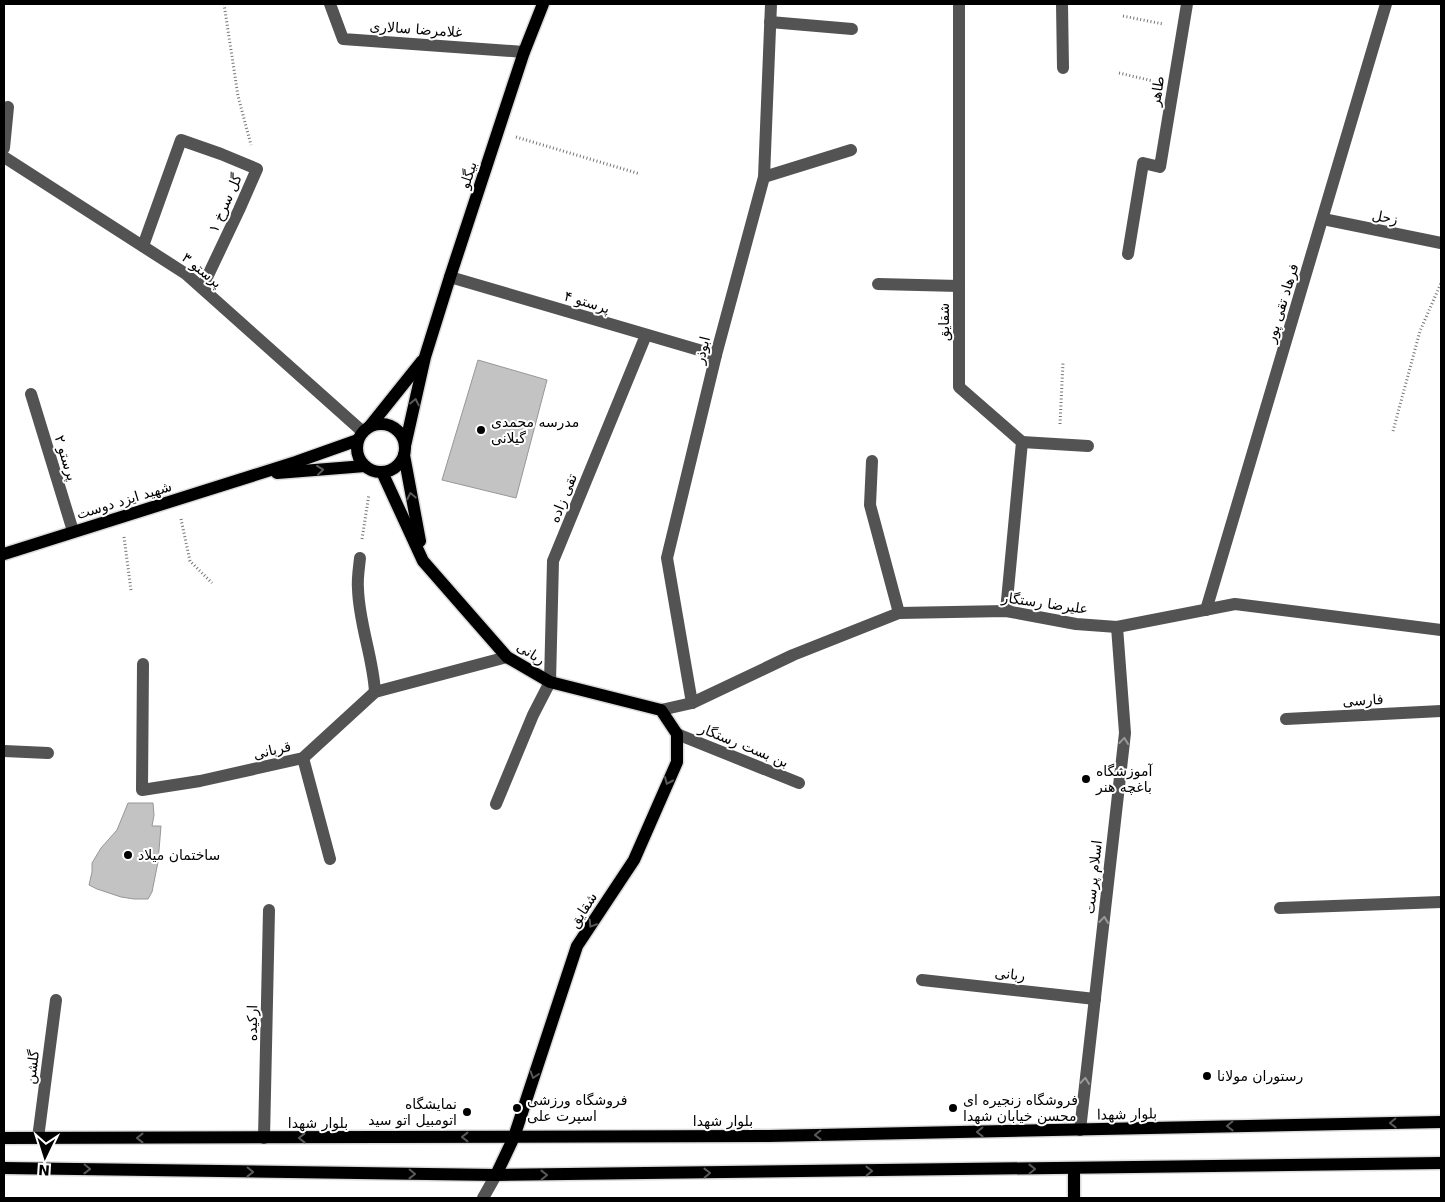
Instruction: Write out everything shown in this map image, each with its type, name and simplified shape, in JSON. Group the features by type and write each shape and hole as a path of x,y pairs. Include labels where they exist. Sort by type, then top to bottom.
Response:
{"main road":[{"name":"بیگلو","path":"404,451 425,357 450,276 524,52 543,4"},
{"name":"بیگلو","path":"363,433 425,357"},
{"path":"404,451 399,464 391,470 373,469 359,458 356,449 363,433 379,423 389,425 397,430 402,437 424,561"},
{"name":"شهید ایزد دوست","path":"4,554 322,453 363,433"},
{"name":"شهید ایزد دوست","path":"254,475 373,469"},
{"name":"ربانی","path":"373,469 424,561 507,657 550,682 661,710"},
{"path":"661,710 677,734"},
{"name":"شقایق","path":"496,1176 514,1137 577,946 634,860 677,762 677,734"},
{"name":"بلوار شهدا","path":"4,1138 769,1136 1441,1122"},
{"path":"4,1168 496,1176 1441,1163"},
{"path":"1074,1169 1074,1198"}],"street":[{"name":"غلامرضا سالاری","path":"330,4 344,39 524,52"},
{"name":"ابوذر","path":"692,703 667,558 716,355 764,177 771,4"},
{"name":"شقایق","path":"959,4 959,387 1022,442"},
{"path":"1062,4 1063,68"},
{"name":"طاهر","path":"1128,254 1143,163 1160,167 1187,4"},
{"name":"فرهاد تقی پور","path":"1206,610 1386,4"},
{"path":"770,22 852,30"},
{"path":"4,148 8,107"},
{"name":"گل سرخ ۱","path":"143,246 181,140 221,154 257,170 202,288"},
{"path":"764,177 850,150"},
{"name":"پرستو ۳","path":"4,157 186,274 363,433"},
{"name":"زحل","path":"1322,219 1441,243"},
{"name":"پرستو ۴","path":"450,276 716,355"},
{"path":"878,284 959,286"},
{"name":"تقی زاده","path":"550,682 553,561 646,335"},
{"name":"پرستو ۲","path":"31,394 73,531"},
{"path":"1006,611 1022,442 1088,446"},
{"path":"872,461 870,505 899,613"},
{"path":"360,558 358,589 364,631 374,671 375,692"},
{"name":"علیرضا رستگار","path":"661,710 692,703 793,655 899,613 1006,611 1076,624 1117,627 1236,604 1441,630"},
{"name":"اسلام پرست","path":"1080,1130 1125,733 1117,627"},
{"name":"قربانی","path":"142,664 142,790 200,782 303,758 375,692 507,657"},
{"path":"496,804 533,715 550,682"},
{"name":"فارسی","path":"1286,719 1441,712"},
{"name":"بن بست رستگار","path":"677,734 799,783"},
{"path":"4,751 48,753"},
{"path":"303,758 330,859"},
{"path":"1280,908 1441,902"},
{"name":"ارکیده","path":"264,1138 269,910"},
{"name":"ربانی","path":"922,980 1095,999"},
{"name":"گلشن","path":"38,1138 56,1000"},
{"path":"483,1198 496,1176"}],"path":[{"path":"224,4 238,96 257,170"},
{"path":"1124,16 1183,29"},
{"path":"1120,73 1174,86"},
{"path":"498,132 640,174"},
{"path":"1393,432 1420,331 1441,283"},
{"path":"1059,444 1063,362"},
{"path":"360,558 373,469"},
{"path":"176,499 190,561 212,583"},
{"path":"121,516 131,590"}],"building":[{"path":"478,360 547,380 516,498 442,480"},
{"name":"ساختمان میلاد","path":"128,803 153,803 154,815 152,826 161,826 158,862 152,892 148,899 121,897 89,885 92,863 101,848 117,830"}],"place":[{"name":"مدرسه محمدی گیلانی","path":"481,430"},
{"name":"آموزشگاه باغچه هنر","path":"1086,779"},
{"name":"ساختمان میلاد","path":"128,855"},
{"name":"رستوران مولانا","path":"1207,1076"},
{"name":"فروشگاه ورزشی اسپرت علی","path":"517,1108"},
{"name":"فروشگاه زنجیره ای محسن خیابان شهدا","path":"953,1108"},
{"name":"نمایشگاه اتومبیل اتو سید","path":"467,1112"}]}
